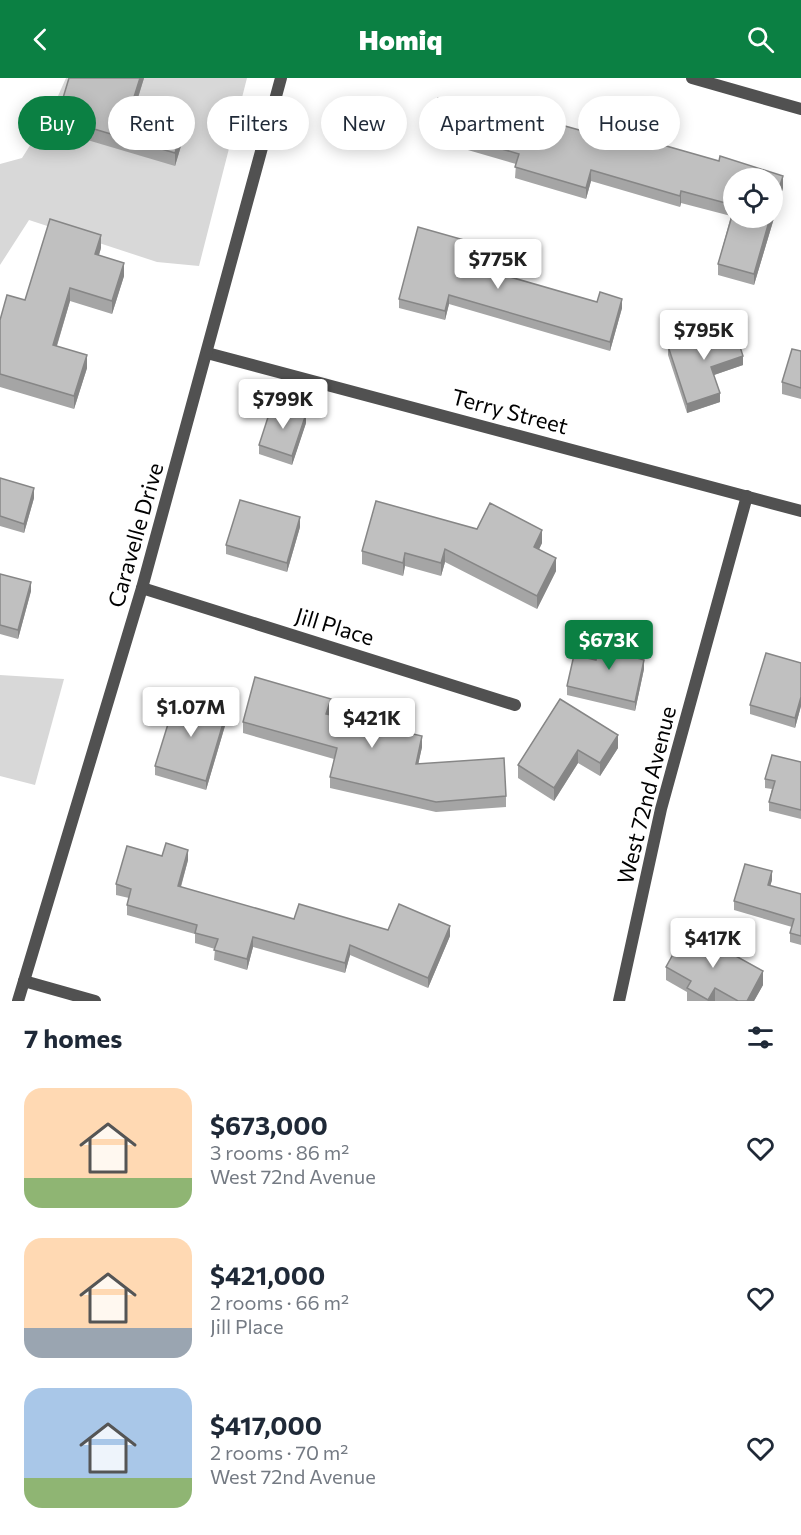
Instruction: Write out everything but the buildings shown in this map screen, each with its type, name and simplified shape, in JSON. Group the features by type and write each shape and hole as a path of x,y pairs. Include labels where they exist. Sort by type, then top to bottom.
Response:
{"street":[{"name":"Caravelle Drive","path":"18,1001 142,588 281,78"},
{"path":"692,78 801,109"},
{"name":"Terry Street","path":"207,353 801,511"},
{"name":"West 72nd Avenue","path":"619,1001 661,809 747,496"},
{"name":"Jill Place","path":"142,588 515,705"},
{"path":"24,981 95,1001"}],"shaded area":[{"path":"66,78 247,78 242,96 207,96 207,150 229,150 199,266 157,262 29,220 0,265 0,164 22,158 27,150 96,150 96,96 58,96"},
{"path":"0,675 64,679 35,785 0,776"}]}
